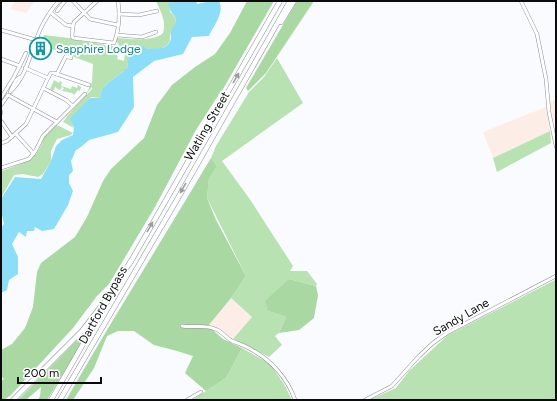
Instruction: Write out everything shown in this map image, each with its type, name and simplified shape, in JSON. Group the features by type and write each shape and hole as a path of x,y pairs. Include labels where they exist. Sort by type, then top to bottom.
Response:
{"highway":[{"name":"Watling Street","path":"130,263 280,1"},
{"name":"Watling Street","path":"140,261 178,198 290,1"},
{"path":"258,57 294,1"},
{"name":"Dartford Bypass","path":"60,400 140,261"},
{"path":"13,400 82,331 105,301 130,263"},
{"name":"Dartford Bypass","path":"51,400 130,263"}],"street":[{"path":"1,105 15,87 25,68 42,26 50,12 59,1"},
{"path":"57,10 65,1"},
{"path":"73,1 91,20 118,25"},
{"path":"97,1 75,22 72,36 74,38 111,44 114,43 118,25 118,1"},
{"path":"521,1 537,34 546,79 550,118 556,146"},
{"path":"119,14 139,15 157,11"},
{"path":"50,12 66,25 73,26"},
{"path":"1,30 36,40"},
{"path":"117,35 142,37 156,32"},
{"path":"2,96 10,85 26,53"},
{"path":"57,74 66,56 71,58"},
{"path":"1,59 20,66"},
{"path":"25,68 48,78"},
{"path":"1,143 12,137 27,124 51,73 89,85"},
{"path":"43,88 66,100 73,106"},
{"path":"9,94 33,110 57,122"},
{"path":"1,168 31,157 43,136 85,94"},
{"path":"1,121 12,137"},
{"path":"16,134 34,154"},
{"name":"Sandy Lane","path":"365,400 392,386 419,356 447,333 518,294 556,276"},
{"path":"182,326 192,328 204,326 215,329 230,340 251,349 264,357 272,363 280,374 295,400"},
{"path":"187,400 201,392"}],"shaded area":[{"path":"15,1 35,1 26,13 10,9"},
{"path":"556,100 556,121 553,122 550,101"},
{"path":"546,107 550,131 493,158 483,132"},
{"path":"231,298 252,317 233,339 218,328 208,325"}],"green space":[{"path":"156,1 186,1 187,18 169,2 170,12 174,16 176,22 175,26 171,30 168,44 158,49 148,49 142,46 129,46 127,69 124,69 124,71 102,89 100,98 91,97 70,121 74,128 63,122 92,89 92,87 86,94 92,82 93,64 41,45 44,35 77,39 77,41 90,42 89,43 91,44 92,42 105,45 110,48 111,45 118,49 116,49 114,54 118,56 117,59 124,61 125,54 116,41 117,38 148,39 159,36 163,33 164,20"},
{"path":"247,1 274,1 223,89 196,130 155,207 109,284 97,296 73,328 11,395 4,400 1,400 1,381 4,379 1,376 1,350 12,344 25,328 33,307 37,272 41,263 75,237 87,217 103,181 111,169 144,138 157,105 172,85 215,54 230,33"},
{"path":"297,1 314,1 266,73 248,91 246,88"},
{"path":"277,58 303,103 222,161 249,198 293,266 290,271 307,271 317,284 316,286 289,279 268,311 286,317 279,333 275,336 282,345 269,357 233,339 252,317 231,298 246,276 207,198 209,177 217,166 211,158 216,146 249,92 264,77"},
{"path":"54,80 59,83 60,81 62,82 61,86 71,89 72,86 77,88 78,85 81,87 80,91 78,90 74,95 72,93 62,91 64,88 62,87 60,90 56,88 56,86 53,91 50,89"},
{"path":"55,125 73,133 57,139 51,151 51,161 43,174 38,177 23,174 14,175 1,198 2,171 23,163 34,156 42,144 44,136 47,135"},
{"path":"550,131 551,143 497,172 493,158"},
{"path":"211,158 217,166 209,178 207,198 216,220 246,276 231,298 208,326 223,339 242,348 226,378 206,391 185,373 193,356 154,345 134,331 118,331 107,336 94,368 73,400 66,400 102,339"},
{"path":"289,279 316,286 318,295 314,318 299,330 279,333 286,317 268,311 265,301"},
{"path":"555,280 556,400 369,400 396,388 409,371 448,335"},
{"path":"88,329 86,336 47,400 38,400 41,387 26,400 18,400"},
{"path":"242,348 270,364 284,384 292,400 192,400 226,378"}],"water":[{"path":"176,1 196,1 197,4 219,1 221,10 220,14 209,36 192,37 183,54 154,61 133,77 134,107 118,132 89,140 76,150 71,161 73,171 69,175 69,183 73,191 68,205 54,229 42,231 35,227 34,231 27,231 26,237 19,232 12,244 18,257 18,274 9,280 7,290 1,293 1,228 4,224 1,210 1,199 15,177 41,179 51,161 56,146 62,140 73,135 74,127 70,119 90,98 100,98 102,89 124,71 124,69 127,69 129,52 128,47 143,46 148,49 163,47 168,44 171,39 172,29 176,22 175,17 169,8 169,3 174,3"}],"place":[{"name":"Sapphire Lodge","path":"40,49"}]}
